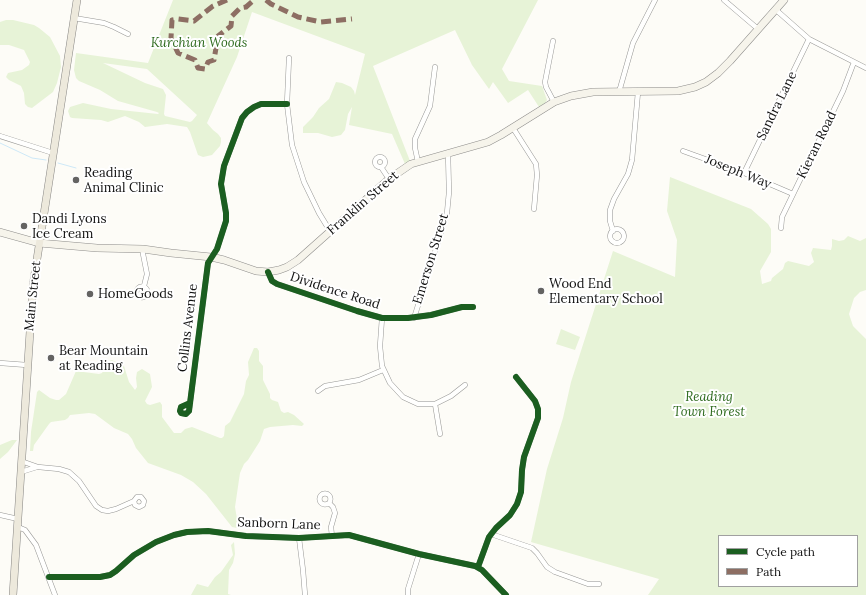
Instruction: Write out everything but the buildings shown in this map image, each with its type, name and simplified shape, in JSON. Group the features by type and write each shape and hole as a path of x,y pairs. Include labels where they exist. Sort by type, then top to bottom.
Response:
{"main road":[{"name":"Main Street","path":"13,595 31,299 77,0"},
{"name":"Franklin Street","path":"0,232 39,243 97,248 143,248 171,253 211,257 224,260 252,271 268,272 283,269 293,263 330,232 402,169 418,162 488,142 554,102 582,93 678,91 695,87 706,82 715,76 725,66 784,0"}],"street":[{"path":"618,92 633,43 655,0"},
{"path":"724,0 758,29"},
{"path":"775,9 810,39 866,68"},
{"path":"74,18 104,24 128,34"},
{"name":"Sandra Lane","path":"744,172 810,39"},
{"path":"553,41 546,88 554,102"},
{"path":"289,58 287,104 292,145 300,173 330,232"},
{"name":"Kieran Road","path":"781,228 782,218 843,91 854,62"},
{"path":"418,162 415,139 430,106 435,66"},
{"path":"613,231 610,220 610,210 614,199 628,174 632,160 638,92"},
{"name":"Collins Avenue","path":"190,403 207,271 211,257 217,249 226,221 221,183 222,170 242,118 249,110 259,105 287,104"},
{"path":"513,128 536,164 537,175 534,209"},
{"path":"0,136 53,153"},
{"name":"Joseph Way","path":"683,151 744,172 793,194"},
{"name":"Emerson Street","path":"414,318 447,213 449,192 448,153"},
{"path":"381,167 389,179"},
{"path":"143,248 147,276 144,286"},
{"name":"Dividence Road","path":"268,272 272,280 277,284 382,318 414,318 462,307 473,307"},
{"path":"382,318 380,349 383,370 392,386 403,397 418,404 435,404 451,396 465,385"},
{"path":"0,363 27,365"},
{"path":"318,392 325,386 358,380 383,370"},
{"path":"478,567 490,534 510,515 517,504 521,492 524,457 538,418 538,409 534,401 516,377"},
{"path":"435,404 440,434"},
{"path":"21,461 38,467 61,469 72,474 79,481 96,506 102,510 110,510 134,502"},
{"path":"21,472 38,467"},
{"path":"329,503 333,507 335,514 331,527 332,536"},
{"path":"0,515 18,519"},
{"path":"18,527 25,530 40,552 55,595"},
{"name":"Sanborn Lane","path":"49,577 100,577 110,575 134,555 156,542 186,532 208,531 246,536 298,538 346,535 356,536 419,554 478,567 506,595"},
{"path":"490,534 532,548 547,567 555,572 588,584 599,584"},
{"path":"298,538 303,570 304,595"},
{"path":"408,595 409,586 419,554"}],"green space":[{"name":"Kurchian Woods","path":"173,0 538,0 502,69 509,81 542,86 547,100 539,107 528,90 508,103 493,82 489,89 472,65 455,30 373,66 410,161 405,164 392,134 349,125 352,107 348,114 345,130 341,135 332,137 318,133 303,133 303,127 313,117 319,108 329,99 336,82 351,87 355,95 365,54 252,12 237,57 207,123 206,122 221,138 220,146 212,155 203,157 198,155 187,127 167,124 145,127 139,122 125,116 108,122 70,117 68,111 70,107 83,103 111,109 159,113 118,101 100,90 79,81 76,78 74,70 76,53 148,63","holes":["103,63 147,69 197,115 192,121 190,122 165,116 166,95 163,89 145,83"]},
{"path":"13,20 34,25 39,28 50,37 60,56 61,67 53,92 32,108 25,104 24,93 21,86 6,77 8,73 22,70 29,65 30,62 24,50 9,45 0,45 0,22"},
{"name":"Reading Town Forest","path":"670,177 751,209 768,224 771,229 771,252 760,271 762,284 771,281 772,278 783,269 785,263 788,261 809,266 814,262 811,253 813,248 831,250 832,239 839,241 844,240 848,236 860,241 866,238 866,290 860,292 854,298 849,314 853,326 866,339 866,595 648,595 659,579 531,542 547,469 563,418 571,382 613,251 675,277 677,240 667,211"},
{"path":"561,329 580,337 575,350 556,344"},
{"path":"254,348 257,348 259,351 259,361 263,366 263,380 270,394 270,398 278,402 281,411 294,415 304,424 302,426 293,425 264,429 260,441 244,464 240,473 235,507 238,525 237,528 232,527 206,494 193,482 181,475 148,463 136,448 128,434 114,428 95,414 89,413 70,415 65,420 51,422 34,445 33,451 30,451 31,432 37,392 39,390 50,398 59,400 66,394 76,371 99,374 102,373 109,361 112,360 124,366 129,382 135,390 137,387 137,372 142,369 150,374 152,387 145,401 150,405 160,402 162,405 162,417 174,433 181,433 185,429 192,427 222,438 224,436 225,426 230,422 244,394 246,381 249,375 248,362"},
{"path":"12,440 17,440 8,452 0,459 0,445"},
{"path":"234,542 235,554 233,563 229,570 228,594 231,595 191,595 197,584 208,587 215,577 221,572 233,555 231,545"}],"waterway":[{"path":"0,143 32,158 46,160"},
{"path":"58,163 76,168"}],"marked path":[{"path":"227,0 213,6 194,21 178,19 172,20 171,38 178,53 195,60 198,68 205,69 208,62 214,60 218,36 231,26 232,16 240,8 246,7 254,0"},
{"path":"266,0 298,17 321,22 352,19"}],"cycle path":[{"path":"190,403 181,407 181,413 186,414 189,411 208,263 217,249 226,221 221,184 224,166 242,118 247,112 261,104 287,104"},
{"path":"268,272 272,281 277,284 382,318 408,318 431,315 462,307 473,307"},
{"path":"478,567 489,537 510,515 517,504 521,492 524,457 538,418 538,409 535,401 516,377"},
{"path":"49,577 100,577 110,575 134,555 156,542 187,532 208,531 246,536 299,538 349,535 419,554 475,566 482,570 506,595"}],"place":[{"name":"Reading Animal Clinic","path":"76,180"},
{"name":"Dandi Lyons Ice Cream","path":"24,226"},
{"name":"Wood End Elementary School","path":"541,291"},
{"name":"HomeGoods","path":"90,294"},
{"name":"Bear Mountain at Reading","path":"51,358"}]}
